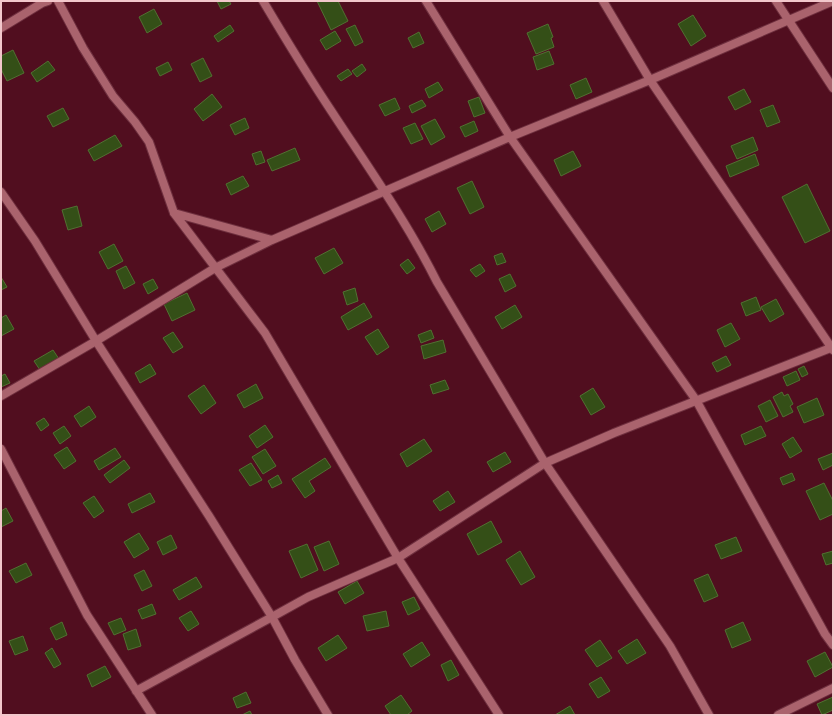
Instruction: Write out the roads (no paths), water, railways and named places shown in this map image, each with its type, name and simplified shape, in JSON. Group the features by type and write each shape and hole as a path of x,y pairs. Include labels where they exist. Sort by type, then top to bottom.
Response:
{"street":[{"path":"58,1 83,48 113,96 135,122 149,142 174,213 265,333 398,558 499,715"},
{"path":"262,1 422,252 436,282 545,463 670,646 709,715"},
{"path":"426,1 510,137 696,400 825,634 833,645"},
{"path":"136,691 308,596 398,558 545,463 696,400 832,348 650,80 603,1"},
{"path":"776,1 833,88"},
{"path":"1,396 96,341 215,268 272,240 510,137 650,80 833,1"},
{"path":"1,28 44,2"},
{"path":"1,192 35,241 96,341 209,516 272,617 295,660 328,715"},
{"path":"174,213 272,240"},
{"path":"1,449 87,615 152,715"},
{"path":"778,715 833,688"}]}
